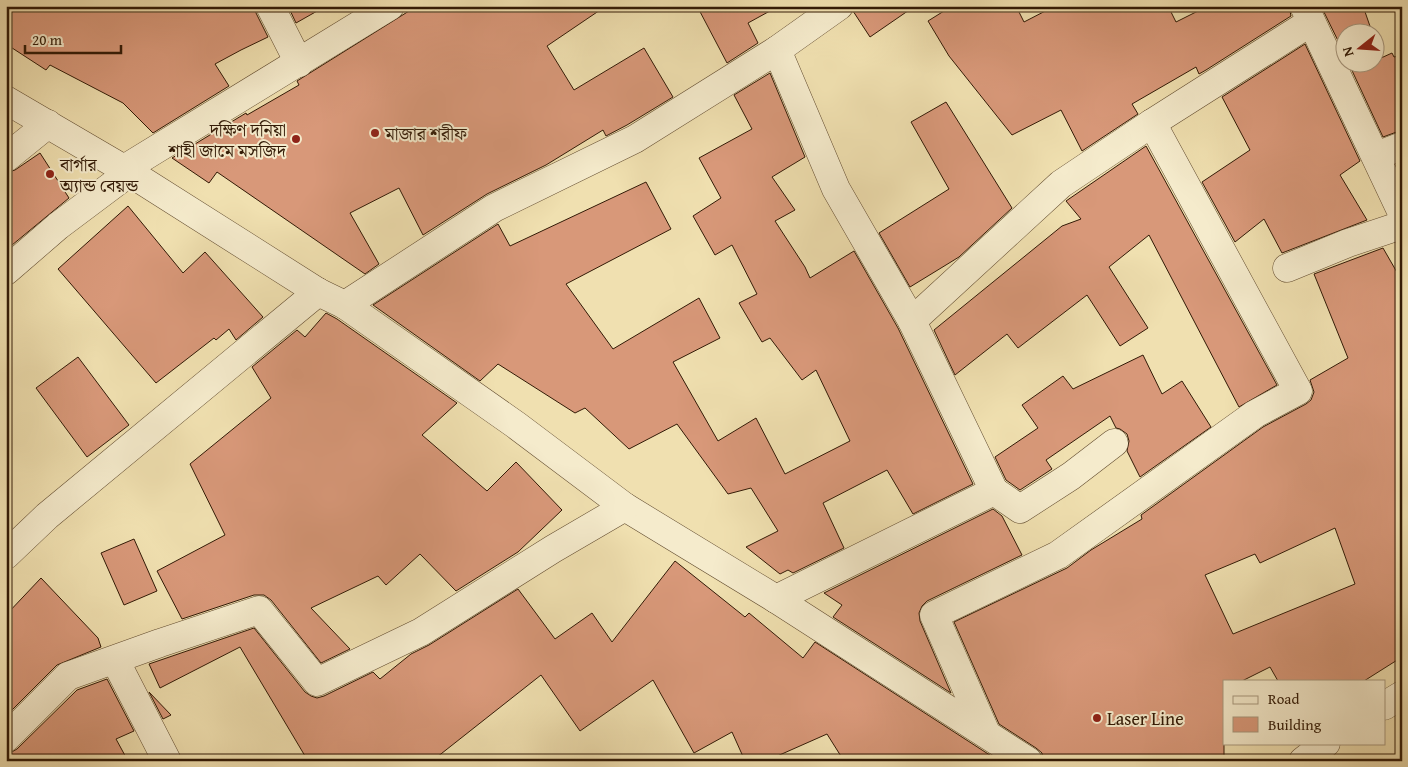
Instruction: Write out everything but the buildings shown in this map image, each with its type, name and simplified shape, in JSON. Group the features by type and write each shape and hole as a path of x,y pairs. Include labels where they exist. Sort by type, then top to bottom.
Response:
{"street":[{"path":"270,6 298,63"},
{"path":"6,271 127,170 390,6"},
{"path":"345,306 494,208 635,139 777,50 839,6"},
{"path":"912,322 1061,184 1152,123 1307,14 1402,214"},
{"path":"777,50 836,189 912,322 994,491 1020,509 1070,476 1114,443"},
{"path":"6,100 127,170 318,292 345,306 516,425 625,507 776,599 1028,761"},
{"path":"986,733 934,615 1058,555 1255,414 1298,391 1152,123"},
{"path":"6,158 48,124"},
{"path":"1376,156 1402,146"},
{"path":"1287,268 1402,225"},
{"path":"6,555 48,516 318,292"},
{"path":"776,599 994,491"},
{"path":"6,738 68,676 259,610 317,682 422,632 553,549 625,507"},
{"path":"115,660 167,761"},
{"path":"1386,705 1402,695"},
{"path":"1303,761 1325,744"}],"place":[{"name":"মাজার শরীফ","path":"375,133"},
{"name":"দক্ষিণ দনিয়া শাহী জামে মসজিদ","path":"296,139"},
{"name":"বার্গার অ্যান্ড বেয়ন্ড","path":"50,174"},
{"name":"Laser Line","path":"1097,718"}]}
